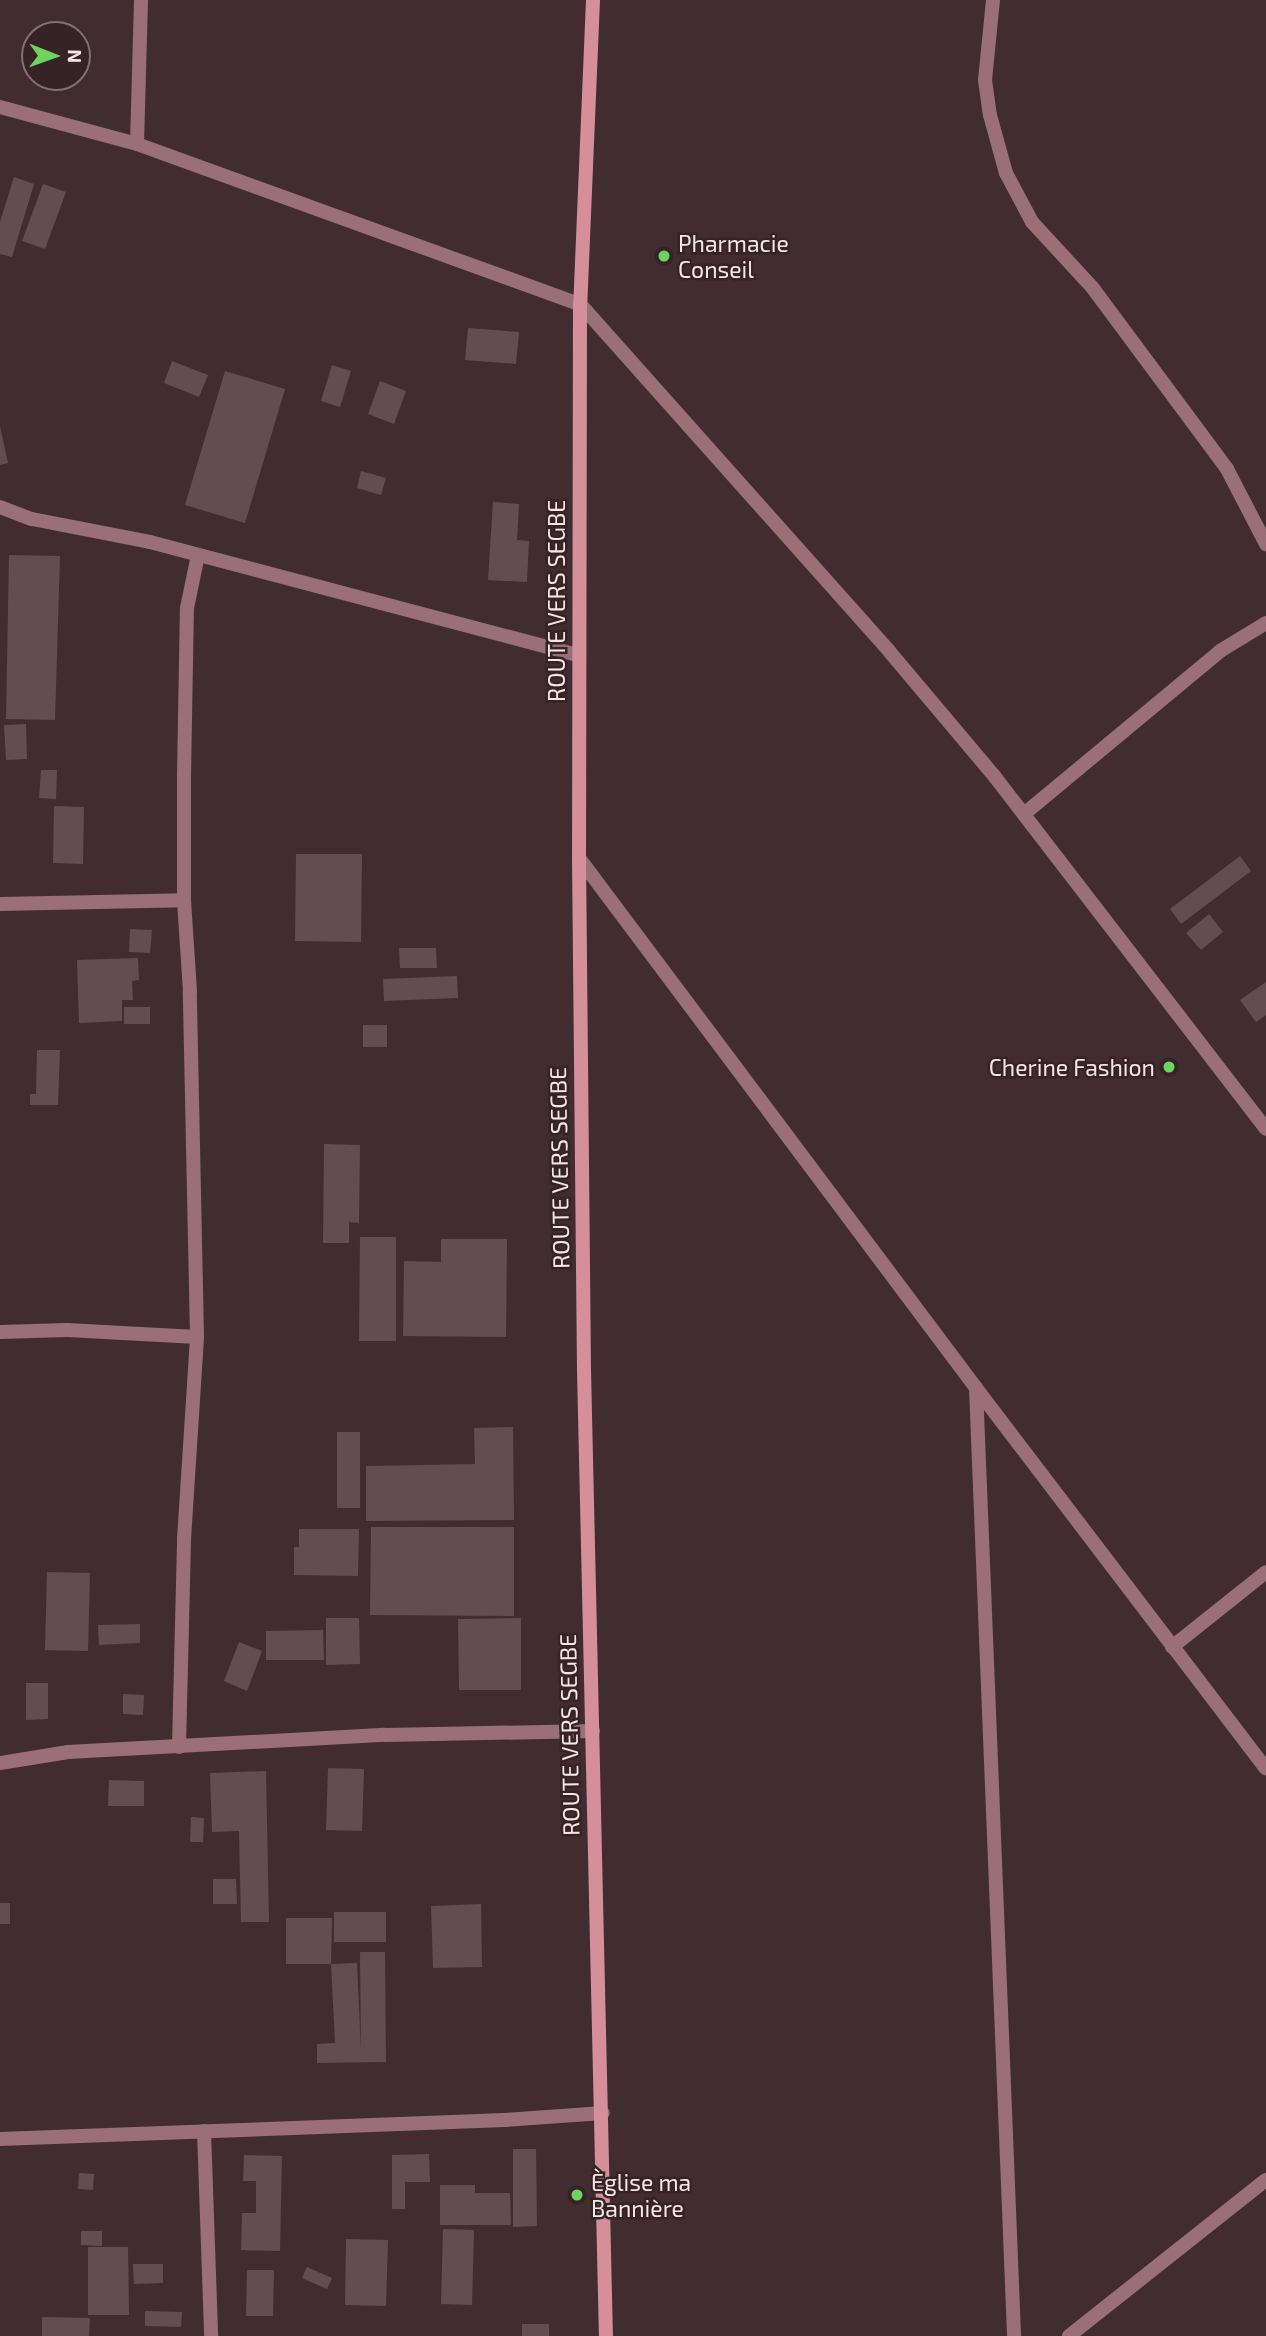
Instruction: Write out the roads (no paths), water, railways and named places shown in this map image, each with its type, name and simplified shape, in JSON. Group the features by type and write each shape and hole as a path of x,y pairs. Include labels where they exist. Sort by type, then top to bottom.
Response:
{"main road":[{"name":"ROUTE VERS SEGBE","path":"593,0 580,303 579,858 584,1370 606,2336"}],"street":[{"path":"137,144 141,0"},
{"path":"993,0 985,80 1006,173 1032,222 1092,287 1227,469 1266,544"},
{"path":"0,107 137,144 580,303 889,651 1024,814 1266,1129"},
{"path":"0,508 32,519 150,542 579,655"},
{"path":"179,1747 184,1539 197,1337 190,991 184,900 187,608 198,555"},
{"path":"1024,814 1220,651 1266,623"},
{"path":"579,858 976,1388 1266,1768"},
{"path":"0,904 184,900"},
{"path":"0,1332 67,1329 197,1337"},
{"path":"976,1388 1014,2336"},
{"path":"1172,1647 1266,1572"},
{"path":"0,1763 68,1752 385,1735 593,1731"},
{"path":"0,2139 505,2120 603,2113"},
{"path":"204,2131 211,2336"},
{"path":"1069,2336 1266,2180"}],"place":[{"name":"Pharmacie Conseil","path":"664,256"},
{"name":"Cherine Fashion","path":"1169,1067"},
{"name":"Èglise ma Bannière","path":"577,2195"}]}
